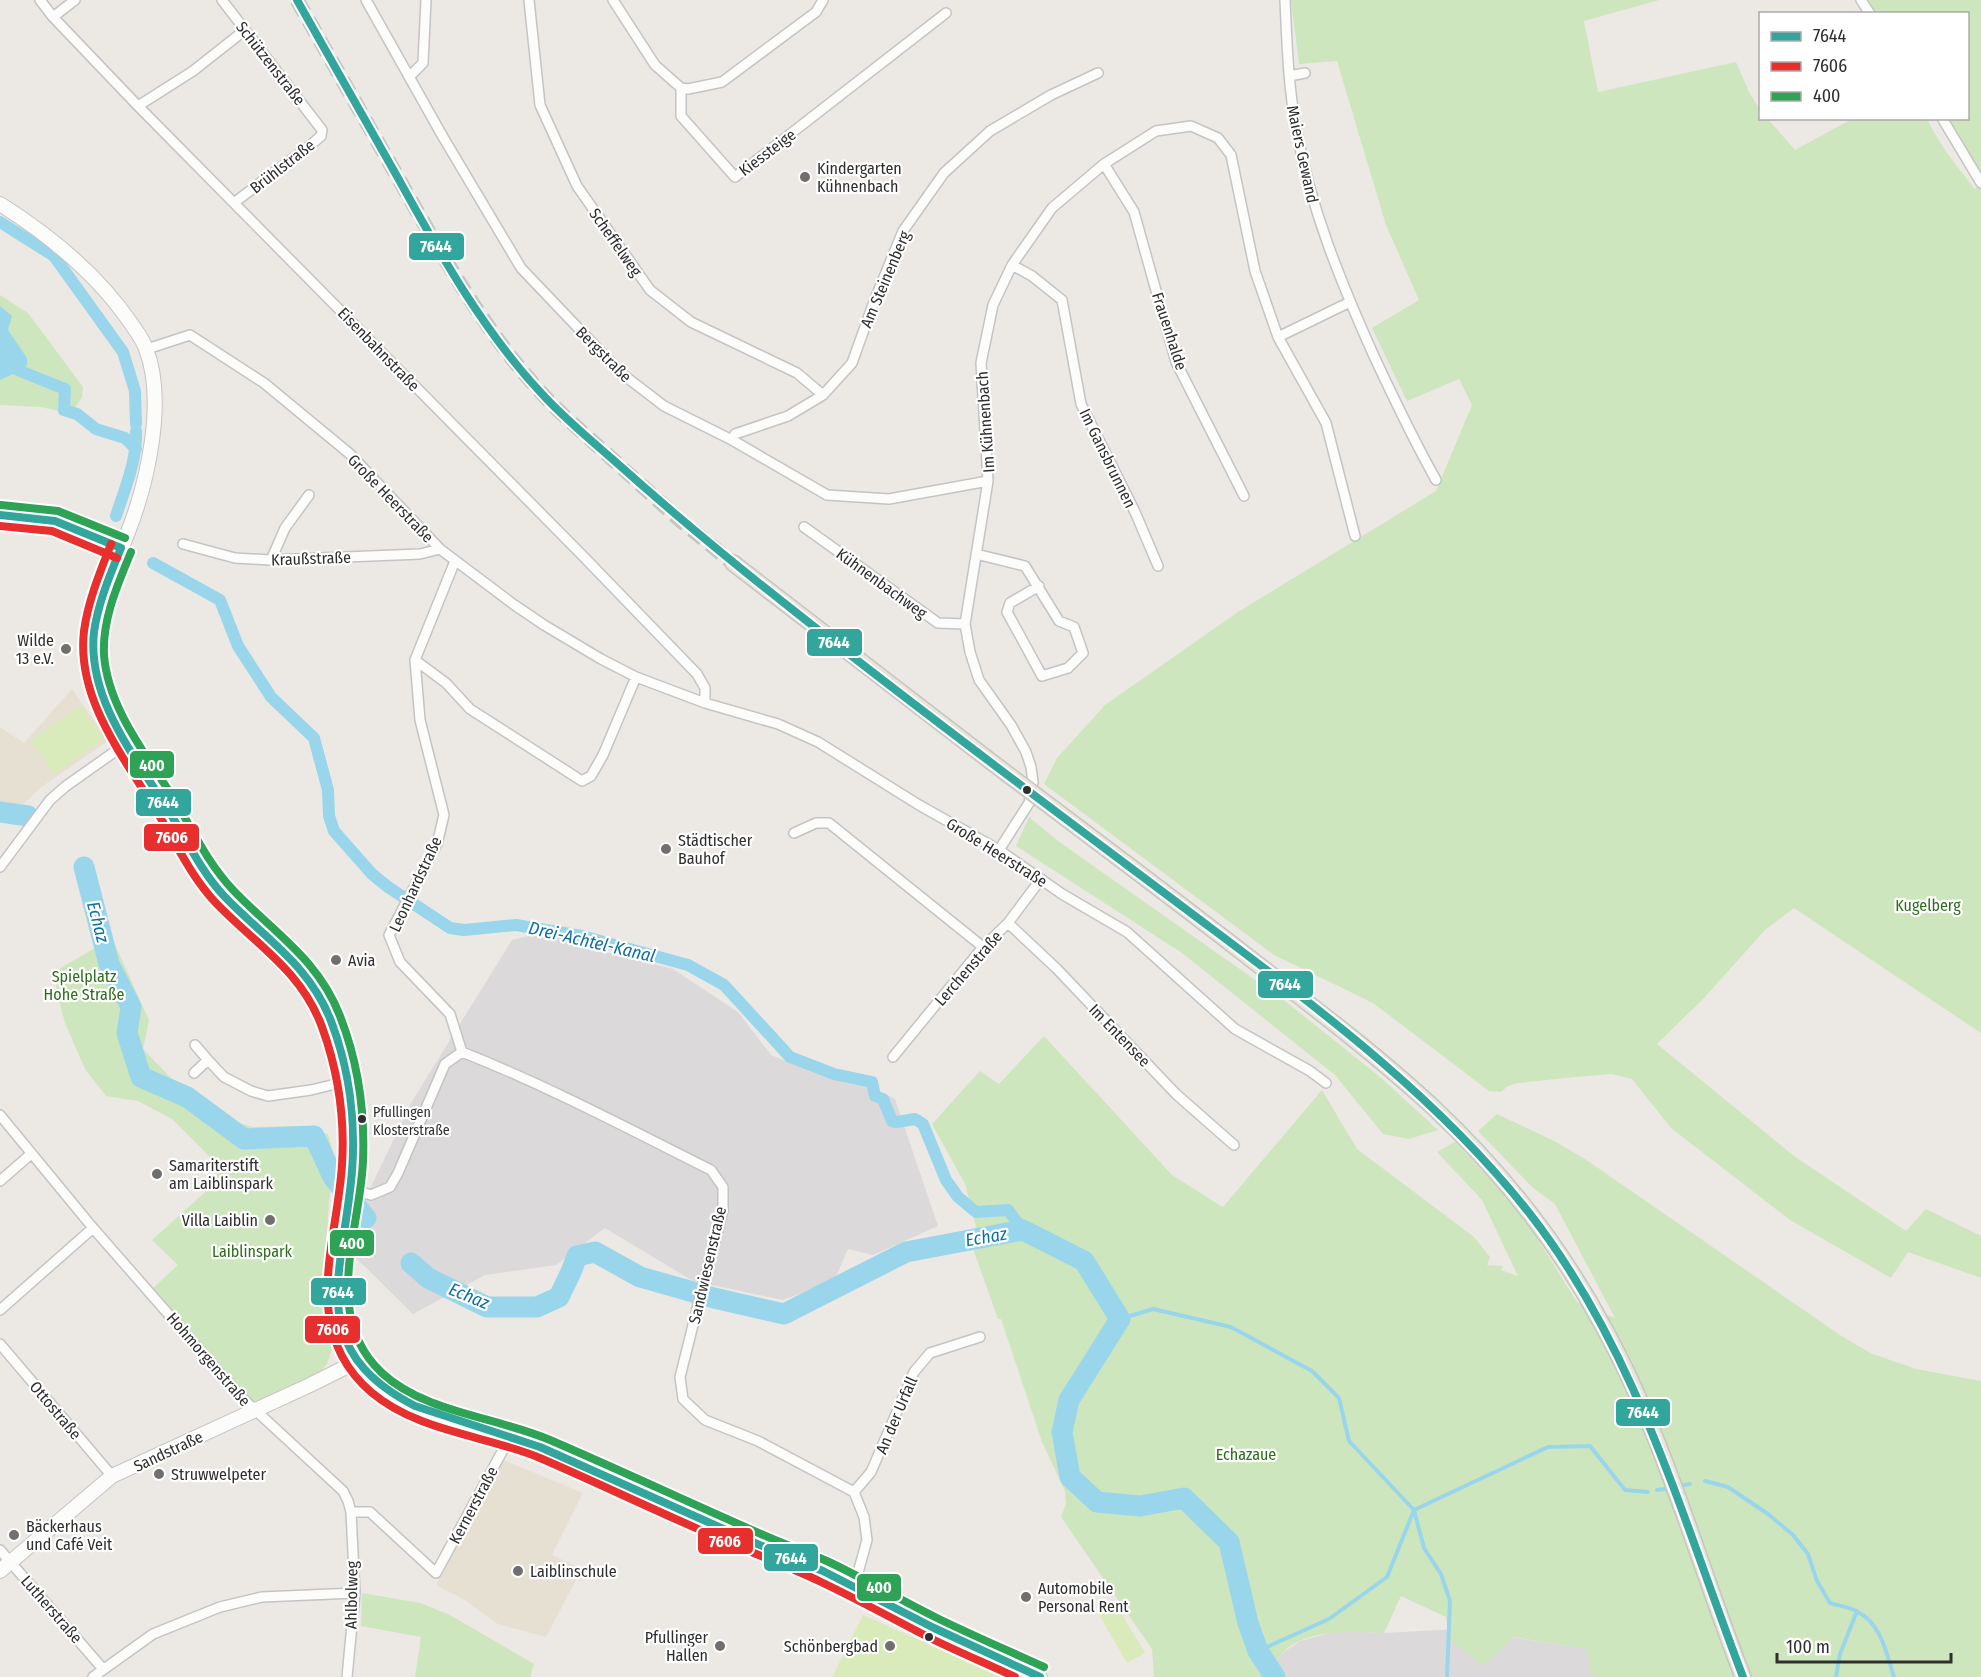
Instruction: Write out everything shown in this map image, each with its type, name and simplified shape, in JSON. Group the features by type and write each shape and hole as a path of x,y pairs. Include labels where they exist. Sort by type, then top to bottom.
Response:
{"main road":[{"path":"0,204 64,250 106,290 141,337 147,349 156,385 151,450 131,525 105,587 97,617 93,645 94,664 101,692 128,743 203,869 217,889 300,968 323,1001 331,1019 348,1081 353,1131 352,1173 339,1258 337,1294 341,1328 356,1362 377,1384 406,1402 427,1411 537,1446 816,1568 933,1627 1040,1677"},
{"path":"733,563 1333,1022 1433,1107 1480,1155 1525,1208 1567,1265 1587,1297 1632,1382 1662,1456 1743,1677"},
{"name":"Sandstraße","path":"5,1567 112,1476 356,1362"}],"street":[{"name":"Eisenbahnstraße","path":"40,0 53,17 138,106 236,202 697,674 705,688 705,703"},
{"path":"53,17 75,0"},
{"name":"Schützenstraße","path":"222,0 321,126"},
{"name":"Bergstraße","path":"366,0 443,137 521,268 621,373 664,406 732,440 828,495 889,499 988,481"},
{"path":"409,77 423,63 426,0"},
{"name":"Scheffelweg","path":"529,0 540,105 577,186 650,290 691,322 797,373 823,395"},
{"path":"616,1 655,65 681,88 688,89 722,82 816,12 823,0"},
{"name":"Maiers Gewand","path":"1285,0 1289,76 1295,126 1307,179 1327,245 1350,302 1399,409 1436,480"},
{"name":"Kiessteige","path":"681,88 681,116 735,177 946,13"},
{"path":"138,106 193,71 245,30"},
{"name":"Am Steinenberg","path":"732,440 735,434 788,416 823,395 852,363 903,231 944,173 990,131 1051,94 1098,73"},
{"path":"1289,76 1305,73"},
{"path":"1943,120 1981,183"},
{"name":"Brühlstraße","path":"236,202 319,138 322,133 321,126"},
{"name":"Im Kühnenbach","path":"999,850 1029,804 1033,782 1026,752 1011,725 979,680 970,652 965,624 988,481 981,363 993,305 1012,265 1052,208 1104,164 1156,131 1191,126 1218,138 1231,155 1254,271 1278,337 1326,423 1355,536"},
{"name":"Frauenhalde","path":"1104,164 1134,212 1176,362 1244,496"},
{"name":"Im Gansbrunnen","path":"1012,265 1032,276 1062,300 1081,404 1135,512 1158,566"},
{"path":"1278,337 1350,302"},
{"name":"Große Heerstraße","path":"147,349 190,335 264,383 350,454 440,549 544,626 636,677 705,703 765,719 810,738 919,805 999,850 1062,894 1127,932 1235,1029 1310,1071 1326,1083"},
{"path":"271,560 285,528 309,495"},
{"path":"0,515 55,521 121,548"},
{"name":"Kühnenbachweg","path":"804,527 938,623 965,624"},
{"name":"Kraußstraße","path":"183,544 235,558 271,560 420,554 440,549"},
{"path":"976,554 1025,566 1039,586 1059,621 1074,627 1083,653 1068,668 1042,676 1006,612 1010,603 1039,586"},
{"name":"Leonhardstraße","path":"455,561 415,660 420,720 444,815 437,844 389,935 400,962 450,1014 462,1052"},
{"path":"415,660 446,683 471,709 582,781 591,776 603,755 636,677"},
{"path":"0,867 40,811 66,786 128,743"},
{"path":"794,833 816,823 829,823 983,947"},
{"name":"Lerchenstraße","path":"894,1057 983,947 1008,923 1041,879"},
{"name":"Im Entensee","path":"1008,923 1057,969 1176,1094 1234,1145"},
{"path":"195,1045 224,1077 251,1091 268,1096 310,1090 348,1081"},
{"path":"349,1188 371,1195 390,1187 445,1064 462,1052"},
{"name":"Sandwiesenstraße","path":"462,1052 552,1090 711,1170 723,1187 723,1211 680,1377 683,1399 705,1420 758,1441 854,1492"},
{"path":"194,1073 208,1060"},
{"name":"Hohmorgenstraße","path":"0,1115 93,1228 255,1411 343,1491 351,1512"},
{"path":"0,1181 31,1154"},
{"path":"0,1310 93,1228"},
{"name":"An der Urfall","path":"854,1492 871,1472 914,1372 930,1353 980,1336"},
{"name":"Ottostraße","path":"0,1344 112,1476"},
{"name":"Kernerstraße","path":"351,1512 370,1512 436,1573 510,1437"},
{"path":"854,1492 864,1516 867,1540 854,1587"},
{"name":"Ahlbolweg","path":"347,1677 355,1593 351,1512"},
{"name":"Lutherstraße","path":"0,1550 5,1567 104,1669"},
{"path":"93,1677 153,1634 220,1607 262,1597 355,1593"}],"shaded area":[{"path":"72,689 108,741 40,788 14,813 0,812 0,727 24,743"},
{"path":"536,934 673,969 738,1012 771,1055 816,1073 873,1088 895,1099 938,1226 873,1255 848,1249 834,1281 783,1300 693,1281 605,1228 556,1265 485,1275 413,1314 349,1251 346,1239 411,1103 512,940"},
{"name":"Laiblinschule","path":"504,1460 583,1493 552,1555 582,1569 546,1637 498,1624 463,1599 436,1585"},
{"path":"1459,1629 1620,1654 1618,1677 1267,1677 1281,1654 1300,1641 1338,1631 1384,1633"}],"green space":[{"name":"Kugelberg","path":"1291,0 1659,0 1584,21 1598,92 1736,62 1750,94 1759,108 1759,120 1769,120 1795,150 1850,120 1928,120 1955,164 1975,189 1981,185 1981,1033 1794,908 1765,930 1704,998 1657,1044 1794,1156 1906,1231 1926,1209 1981,1236 1981,1278 1908,1252 1891,1278 1790,1220 1671,1128 1632,1079 1611,1074 1575,1077 1518,1083 1508,1086 1501,1092 1489,1091 1373,1003 1274,955 1044,784 1057,758 1105,705 1238,612 1436,491 1472,405 1459,379 1407,401 1372,328 1419,300 1386,225 1337,61 1299,64"},
{"path":"1861,0 1981,0 1981,183 1943,120 1969,120 1969,12 1869,12"},
{"path":"0,295 28,313 83,387 82,397 71,414 41,407 0,405"},
{"path":"81,706 104,739 54,774 31,740"},
{"path":"1029,817 1058,841 1285,1001 1379,1076 1438,1130 1409,1139 1383,1134 1335,1075 1182,953 1016,846"},
{"name":"Laiblinspark","path":"112,938 149,1020 143,1049 171,1078 194,1092 210,1110 231,1121 253,1127 295,1126 328,1134 336,1163 329,1200 325,1274 326,1308 333,1346 327,1364 318,1375 254,1405 225,1379 153,1288 178,1265 152,1240 213,1185 220,1167 172,1119 138,1101 106,1096 85,1069 65,1023 56,989 59,969"},
{"name":"Echazaue","path":"1044,1036 1172,1175 1223,1207 1322,1090 1357,1149 1474,1237 1490,1257 1487,1265 1503,1266 1501,1270 1518,1276 1482,1200 1437,1152 1455,1142 1519,1209 1577,1302 1615,1318 1555,1204 1533,1188 1478,1131 1497,1114 1556,1142 1585,1159 1840,1335 1870,1353 1916,1369 1981,1381 1981,1677 1592,1677 1587,1649 1513,1637 1483,1666 1449,1639 1446,1617 1401,1596 1384,1633 1326,1634 1311,1637 1286,1649 1277,1660 1288,1677 1154,1677 1152,1649 1061,1517 1066,1504 1065,1491 1042,1442 1001,1319 998,1319 971,1243 981,1246 965,1184 932,1124 980,1071 999,1084"},
{"path":"362,1593 420,1603 450,1615 534,1664 530,1677 415,1677 421,1637 361,1626"},
{"path":"1116,1604 1145,1653 1127,1663 1099,1614"},
{"name":"Schönbergbad","path":"863,1615 1002,1677 832,1677"}],"water":[{"path":"0,306 12,316 8,330 27,358 27,365 20,371 0,380"}],"waterway":[{"path":"0,222 54,256 123,352 135,391 136,424"},
{"path":"0,360 20,371 65,389 64,410 77,414 96,429 125,438 136,449"},
{"name":"Drei-Achtel-Kanal","path":"116,516 132,464 136,431"},
{"name":"Drei-Achtel-Kanal","path":"153,563 220,600 238,646 271,697 314,738 328,790 329,816 334,831 372,874 388,887 450,928 464,930 516,925 582,936 688,965 724,985 790,1057 834,1074 872,1082 875,1096 883,1099 892,1121 915,1119 923,1124 946,1180 958,1197 976,1212 1008,1210 1023,1230"},
{"name":"Echaz","path":"0,812 28,816"},
{"name":"Echaz","path":"84,867 109,964 131,1007 127,1033 141,1077 187,1097 244,1139 314,1136 333,1177 366,1218"},
{"name":"Echaz","path":"411,1263 428,1278 487,1307 537,1307 559,1297 577,1256 595,1252 640,1277 714,1298 784,1314 906,1252 1023,1230 1084,1261 1120,1319 1069,1400 1062,1432 1070,1477 1097,1502 1140,1506 1184,1498 1229,1542 1248,1623 1258,1651 1275,1677"},
{"path":"1120,1319 1153,1309 1231,1327 1312,1371 1339,1398 1349,1441 1414,1510 1387,1577 1329,1619 1258,1651"},
{"path":"1447,1676 1450,1601 1441,1574 1424,1548 1414,1510 1548,1447 1590,1446 1625,1490 1648,1492"},
{"path":"1705,1481 1728,1487 1768,1514 1793,1535 1808,1554 1817,1581 1830,1603 1855,1610 1873,1624 1882,1640 1894,1677"},
{"path":"1679,1486 1690,1484"},
{"path":"1657,1490 1672,1488"},
{"path":"1836,1677 1840,1654 1857,1611"}],"tunnel":[{"path":"297,0 439,249 475,307 515,362 561,413 681,521 733,563"}],"transit line":[{"name":"7644","path":"297,0 464,291 501,345 561,413 726,557 793,610 1327,1017 1413,1090 1493,1170 1530,1214 1567,1267 1600,1322 1654,1437 1743,1677"},
{"name":"400","path":"1,505 58,511 125,538"},
{"name":"7644","path":"0,515 55,521 121,548"},
{"name":"7606","path":"0,526 52,531 117,558"},
{"name":"7606","path":"111,544 91,598 84,631 83,656 87,680 95,704 117,748 198,881 215,902 276,959 302,989 313,1007 328,1044 339,1095 343,1147 330,1255 329,1314 335,1341 349,1368 371,1392 410,1416 540,1458 808,1576 932,1639 1015,1677"},
{"name":"7644","path":"121,548 101,600 94,632 94,656 105,702 127,745 207,875 224,896 284,953 311,983 322,1001 337,1039 347,1076 353,1133 352,1171 339,1274 338,1305 343,1333 356,1359 380,1383 415,1406 540,1447 823,1571 934,1628 1040,1677"},
{"name":"400","path":"131,552 108,615 104,642 107,675 121,713 217,870 234,891 294,948 320,978 331,996 346,1033 359,1087 363,1143 360,1188 348,1272 348,1300 353,1326 364,1350 382,1373 399,1386 440,1406 550,1440 769,1538 829,1562 939,1619 1044,1667"}],"place":[{"name":"Kindergarten Kühnenbach","path":"805,177"},
{"name":"Wilde 13 e.V.","path":"66,649"},
{"name":"Städtischer Bauhof","path":"666,849"},
{"name":"Avia","path":"336,960"},
{"name":"Pfullingen Klosterstraße","path":"362,1119"},
{"name":"Samariterstift am Laiblinspark","path":"157,1174"},
{"name":"Villa Laiblin","path":"270,1220"},
{"name":"Struwwelpeter","path":"159,1474"},
{"name":"Bäckerhaus und Café Veit","path":"14,1535"},
{"name":"Laiblinschule","path":"518,1571"},
{"name":"Automobile Personal Rent","path":"1026,1597"},
{"name":"Pfullinger Hallen","path":"720,1646"},
{"name":"Schönbergbad","path":"890,1646"}],"park label":[{"name":"Spielplatz Hohe Straße","path":"84,985"}]}
